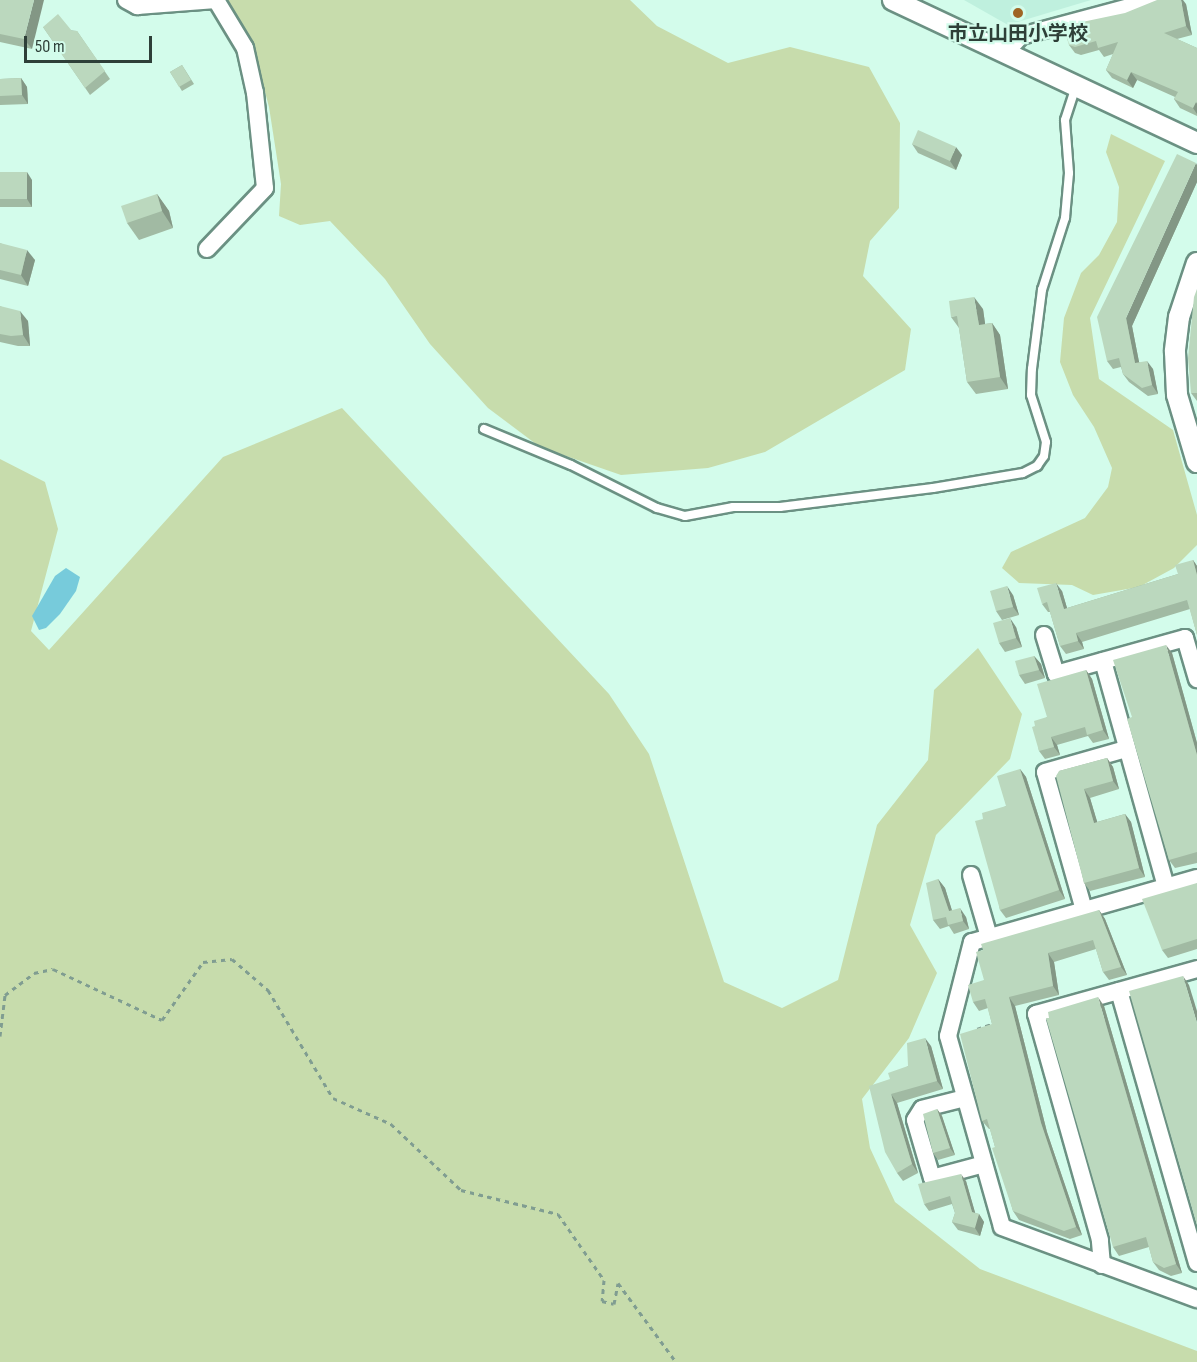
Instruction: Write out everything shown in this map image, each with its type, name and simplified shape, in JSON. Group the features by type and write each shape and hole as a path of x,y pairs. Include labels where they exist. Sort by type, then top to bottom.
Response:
{"street":[{"path":"126,0 137,6 216,0 245,48 255,93 265,188 207,249"},
{"path":"893,0 1197,143"},
{"path":"1005,53 1021,36 1155,0"},
{"path":"1196,453 1178,395 1175,352 1179,317 1197,263"},
{"path":"1044,635 1056,674 1185,638 1197,679"},
{"path":"1103,661 1166,886"},
{"path":"1084,910 1045,772 1126,749"},
{"path":"971,875 990,937"},
{"path":"1197,878 972,942 948,1036 1002,1227 1197,1299"},
{"path":"1102,1265 1100,1240 1036,1014 1197,969"},
{"path":"1119,991 1197,1263"},
{"path":"965,1098 922,1109 915,1120 932,1178 984,1164"}],"lane":[{"path":"484,429 571,465 657,508 685,516 733,507 780,507 933,488 1023,473 1037,466 1044,456 1046,442 1031,395 1032,369 1042,290 1065,218 1069,173 1065,120 1076,87"}],"path":[{"path":"0,1036 6,995 34,973 53,969 162,1020 203,962 232,959 268,990 333,1098 391,1124 461,1190 558,1214 604,1280 602,1301 614,1304 618,1283 676,1362"},
{"path":"948,1036 1004,1020"}],"shaded area":[{"path":"226,0 630,0 657,26 728,63 790,47 869,67 900,123 899,208 870,241 863,276 911,329 905,370 765,452 708,468 621,475 540,447 488,408 430,344 385,279 330,221 300,225 279,216 281,184 269,107 255,54"},
{"name":"市立山田小学校","path":"964,0 1091,0 1008,25"},
{"path":"1111,134 1165,161 1090,318 1099,379 1173,430 1197,515 1197,545 1174,568 1139,587 1093,595 1072,585 1019,583 1002,568 1011,552 1085,518 1108,487 1112,468 1094,427 1073,395 1060,362 1064,318 1081,273 1099,255 1117,222 1119,187 1106,152"},
{"path":"342,408 609,694 649,754 724,982 782,1008 838,980 877,825 928,760 934,690 978,648 1022,714 1010,759 936,835 910,925 937,973 909,1038 862,1099 870,1148 895,1202 980,1269 1197,1351 1197,1362 0,1362 0,459 45,482 58,529 31,631 49,650 223,457"}],"water":[{"path":"66,568 80,577 76,591 60,614 46,628 39,630 32,616 55,576"}],"building":[{"path":"0,0 34,0 24,39 0,34"},
{"path":"1157,0 1181,0 1186,26 1164,33 1197,48 1197,103 1193,108 1174,99 1178,92 1131,72 1127,80 1106,70 1118,42 1098,48 1096,41 1075,47 1069,45 1063,26 1125,13"},
{"path":"58,14 72,31 77,31 105,71 85,88 43,27"},
{"path":"182,65 191,80 179,87 170,72"},
{"path":"21,78 22,95 0,96 0,79"},
{"path":"918,130 956,147 950,161 912,144"},
{"path":"1177,154 1196,163 1126,318 1135,363 1147,361 1152,385 1142,388 1123,374 1119,358 1107,361 1097,317"},
{"path":"0,172 27,172 27,199 0,199"},
{"path":"157,194 162,211 127,223 121,206"},
{"path":"0,243 27,250 21,275 0,270"},
{"path":"1197,289 1197,393 1191,393 1188,358 1194,297"},
{"path":"974,297 979,325 992,323 1000,377 967,382 957,316 951,317 949,301"},
{"path":"0,306 20,311 23,335 0,334"},
{"path":"1193,560 1197,575 1197,635 1187,600 1076,633 1078,641 1060,646 1047,602 1042,604 1037,588 1056,583 1064,609 1178,574 1175,565"},
{"path":"1007,586 1013,607 996,611 990,591"},
{"path":"1010,618 1016,638 999,643 993,623"},
{"path":"1166,645 1197,755 1197,852 1169,860 1127,719 1132,717 1113,660"},
{"path":"1034,656 1039,670 1019,675 1015,661"},
{"path":"1086,670 1103,730 1087,735 1085,727 1051,737 1054,747 1039,751 1032,727 1035,726 1034,721 1047,717 1037,684"},
{"path":"1107,758 1113,781 1084,789 1094,823 1125,814 1139,868 1084,883 1056,776 1059,771"},
{"path":"1020,769 1059,890 1000,910 975,821 983,819 982,813 1006,806 997,776"},
{"path":"938,879 949,911 960,908 963,921 948,925 946,917 933,920 926,883"},
{"path":"1197,883 1197,939 1162,950 1142,899"},
{"path":"1099,910 1121,967 1103,972 1093,940 1048,953 1053,986 1009,997 1041,1123 1076,1227 1064,1231 1013,1211 992,1148 995,1147 987,1119 982,1121 960,1034 992,1024 985,999 973,1002 968,985 984,980 976,952 983,950 981,944"},
{"path":"1183,976 1197,1023 1197,1225 1129,991"},
{"path":"1098,997 1176,1264 1164,1268 1153,1262 1146,1237 1113,1247 1046,1018 1049,1018 1048,1012"},
{"path":"925,1038 937,1081 891,1094 912,1164 897,1173 885,1152 869,1086 890,1079 888,1073 908,1066 907,1043"},
{"path":"937,1109 950,1148 933,1153 923,1114"},
{"path":"961,1174 972,1212 979,1214 975,1228 952,1222 955,1213 950,1196 924,1204 918,1184"}],"place":[{"name":"市立山田小学校","path":"1018,13"}]}
